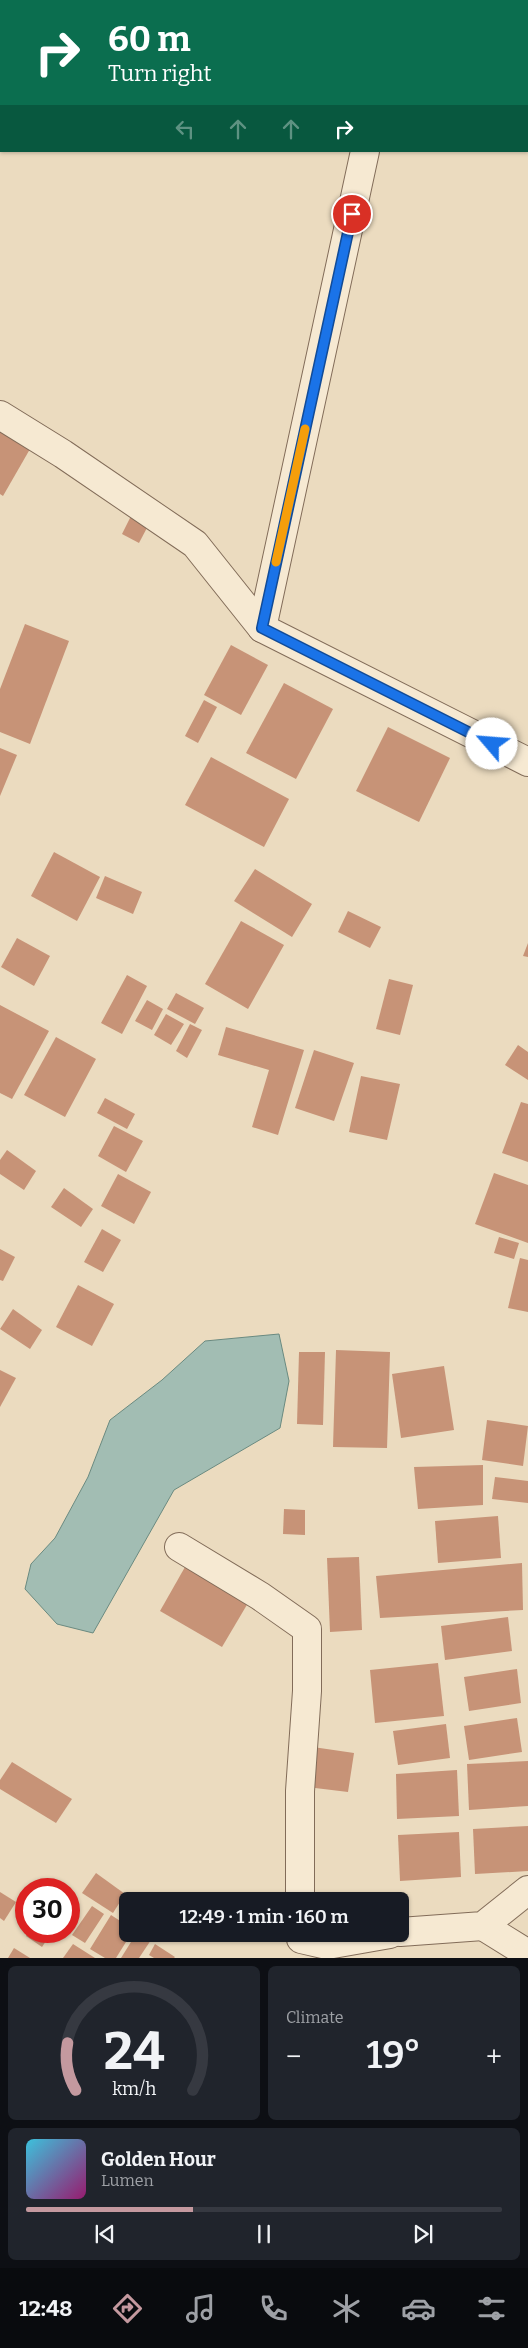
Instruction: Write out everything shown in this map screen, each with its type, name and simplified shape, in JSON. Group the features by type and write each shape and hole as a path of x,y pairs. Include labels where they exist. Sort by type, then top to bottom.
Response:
{"street":[{"path":"262,628 365,152"},
{"path":"0,415 64,454 195,544 262,628 528,762"},
{"path":"179,1547 260,1596 307,1629 307,1691 300,1791 300,1892"},
{"path":"409,1931 483,1926 528,1890"},
{"path":"483,1926 528,1954"},
{"path":"312,1942 328,1945 345,1942"}],"shaded area":[{"path":"279,1334 289,1381 280,1428 174,1490 93,1633 57,1624 25,1589 31,1564 55,1538 88,1477 110,1420 162,1380 205,1341"}],"building":[{"path":"0,431 30,449 3,496 0,494"},
{"path":"132,514 149,524 139,543 122,534"},
{"path":"25,624 69,641 30,744 0,732 0,689"},
{"path":"231,645 268,665 241,715 204,695"},
{"path":"284,683 333,709 296,779 246,753"},
{"path":"204,700 217,707 198,743 185,736"},
{"path":"388,727 450,758 419,822 356,791"},
{"path":"0,748 17,755 0,796"},
{"path":"211,757 289,799 264,847 185,805"},
{"path":"54,852 100,877 77,921 31,896"},
{"path":"255,869 312,904 292,937 234,901"},
{"path":"105,876 142,892 133,914 96,898"},
{"path":"348,911 381,927 370,948 338,932"},
{"path":"241,921 284,945 248,1009 205,984"},
{"path":"17,938 50,956 34,986 1,967"},
{"path":"528,943 528,957 523,956"},
{"path":"127,975 147,986 122,1034 101,1023"},
{"path":"389,979 413,985 400,1035 376,1029"},
{"path":"176,993 204,1008 195,1024 167,1009"},
{"path":"147,1000 163,1009 152,1030 135,1021"},
{"path":"0,1005 49,1031 12,1099 0,1093"},
{"path":"166,1014 184,1024 171,1045 154,1035"},
{"path":"190,1024 202,1030 187,1058 176,1051"},
{"path":"226,1027 304,1050 278,1135 252,1127 269,1070 218,1055"},
{"path":"56,1037 96,1059 65,1117 24,1095"},
{"path":"518,1045 528,1052 528,1080 505,1065"},
{"path":"314,1050 354,1063 334,1121 295,1108"},
{"path":"361,1076 400,1084 387,1140 349,1132"},
{"path":"105,1098 135,1114 127,1129 97,1113"},
{"path":"521,1102 528,1104 528,1162 502,1153"},
{"path":"114,1126 143,1141 126,1172 98,1156"},
{"path":"7,1150 36,1171 24,1190 0,1174 0,1160"},
{"path":"494,1173 528,1185 528,1243 475,1224"},
{"path":"118,1174 151,1192 134,1224 101,1206"},
{"path":"64,1188 93,1209 81,1227 51,1207"},
{"path":"102,1229 121,1240 103,1272 84,1262"},
{"path":"499,1237 519,1243 514,1259 494,1253"},
{"path":"0,1249 15,1257 3,1281 0,1280"},
{"path":"520,1258 528,1260 528,1312 508,1308"},
{"path":"78,1285 114,1304 92,1346 56,1327"},
{"path":"13,1309 42,1330 30,1349 0,1329"},
{"path":"336,1350 390,1352 387,1448 333,1447"},
{"path":"299,1352 325,1352 323,1425 297,1424"},
{"path":"444,1366 454,1430 401,1438 392,1374"},
{"path":"0,1370 16,1378 0,1407"},
{"path":"487,1420 528,1426 523,1466 482,1460"},
{"path":"483,1465 483,1505 418,1509 414,1467"},
{"path":"495,1477 528,1481 528,1503 492,1499"},
{"path":"284,1509 305,1510 305,1535 283,1534"},
{"path":"498,1516 501,1558 438,1563 435,1521"},
{"path":"359,1557 362,1630 330,1632 327,1558"},
{"path":"522,1563 523,1610 380,1618 376,1576"},
{"path":"185,1567 248,1603 222,1647 160,1611"},
{"path":"508,1617 512,1651 445,1660 441,1626"},
{"path":"438,1663 444,1716 375,1723 370,1670"},
{"path":"517,1669 521,1703 469,1711 464,1677"},
{"path":"517,1718 522,1752 469,1760 464,1726"},
{"path":"446,1724 450,1758 398,1765 393,1731"},
{"path":"313,1747 354,1753 348,1792 307,1787"},
{"path":"528,1761 528,1806 469,1810 467,1764"},
{"path":"12,1762 72,1799 56,1823 0,1789 0,1780"},
{"path":"457,1770 459,1816 397,1819 396,1774"},
{"path":"528,1826 528,1871 475,1874 473,1829"},
{"path":"459,1832 461,1877 400,1881 398,1835"},
{"path":"96,1873 122,1892 119,1892 119,1904 113,1913 82,1893"},
{"path":"0,1892 15,1901 15,1904 4,1921 0,1918"},
{"path":"92,1906 104,1914 85,1943 80,1940 80,1923"},
{"path":"111,1915 119,1920 119,1942 126,1942 116,1958 105,1958 90,1949"},
{"path":"131,1942 150,1942 139,1958 121,1958"},
{"path":"36,1943 45,1943 42,1947"},
{"path":"73,1944 95,1958 63,1958"},
{"path":"155,1944 175,1957 154,1958 149,1955"},
{"path":"14,1948 30,1958 8,1958"}],"slow traffic":[{"path":"276,562 305,429"}],"route":[{"path":"352,214 262,628 492,744"}]}
